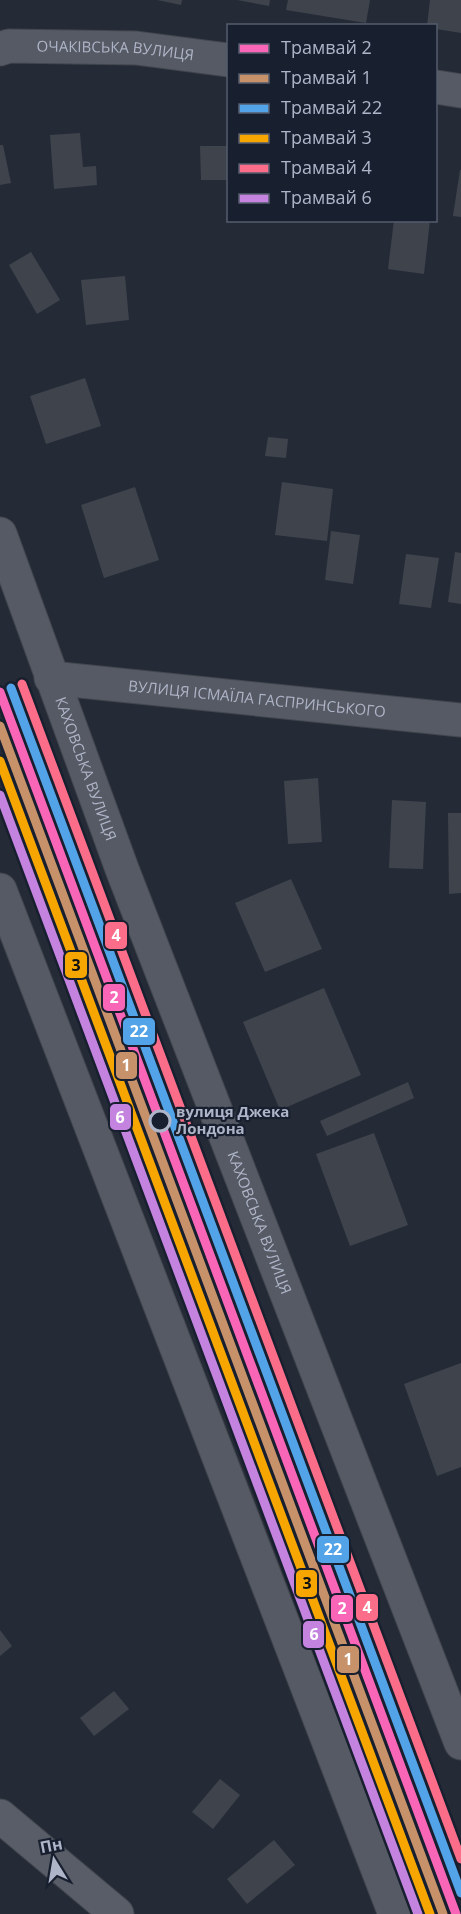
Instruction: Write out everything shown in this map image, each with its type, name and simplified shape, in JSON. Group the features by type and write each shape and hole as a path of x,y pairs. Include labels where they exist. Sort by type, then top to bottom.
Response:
{"main road":[{"path":"0,1816 117,1914"}],"street":[{"name":"ОЧАКІВСЬКА ВУЛИЦЯ","path":"0,49 9,46 136,48 227,60"},
{"path":"437,87 461,91"},
{"name":"КАХОВСЬКА ВУЛИЦЯ","path":"0,534 122,869 461,1743"},
{"name":"ВУЛИЦЯ ІСМАЇЛА ГАСПРИНСЬКОГО","path":"51,678 461,720"},
{"path":"0,890 394,1914"}],"building":[{"path":"157,0 182,0 181,5"},
{"path":"237,0 270,0 269,6"},
{"path":"288,0 370,0 366,23 286,10"},
{"path":"430,0 461,0 461,33 437,29 437,24 427,24"},
{"path":"80,133 83,167 96,166 97,185 54,189 50,135"},
{"path":"0,145 3,145 11,183 0,185"},
{"path":"200,146 227,146 227,180 201,180"},
{"path":"461,170 461,217 453,216"},
{"path":"394,222 430,222 424,274 388,269"},
{"path":"31,252 60,300 37,314 9,265"},
{"path":"125,276 129,320 86,325 81,280"},
{"path":"85,378 101,426 46,444 30,396"},
{"path":"268,437 288,439 286,458 265,456"},
{"path":"282,482 333,489 327,541 275,535"},
{"path":"135,487 159,560 104,578 81,505"},
{"path":"331,531 360,535 353,584 325,580"},
{"path":"455,552 461,553 461,604 448,602"},
{"path":"406,554 439,558 431,608 399,604"},
{"path":"318,778 322,842 288,844 284,781"},
{"path":"392,800 426,802 423,869 389,868"},
{"path":"448,813 461,813 461,893 449,894"},
{"path":"291,879 322,949 265,972 235,903"},
{"path":"324,988 361,1075 280,1110 243,1022"},
{"path":"408,1082 414,1098 327,1136 320,1121"},
{"path":"374,1133 408,1225 350,1246 316,1154"},
{"path":"461,1363 461,1467 437,1476 404,1384"},
{"path":"0,1630 12,1646 0,1656"},
{"path":"114,1691 129,1709 94,1736 80,1718"},
{"path":"220,1779 240,1795 213,1829 192,1812"},
{"path":"274,1840 295,1865 247,1904 227,1879"}],"tram line":[{"name":"4","path":"22,684 461,1859"},
{"name":"22","path":"11,688 461,1893"},
{"name":"2","path":"0,692 456,1914"},
{"name":"1","path":"0,726 443,1914"},
{"name":"3","path":"0,761 430,1914"},
{"name":"6","path":"0,795 418,1914"}],"place":[{"name":"вулиця Джека Лондона","path":"160,1121"}]}
